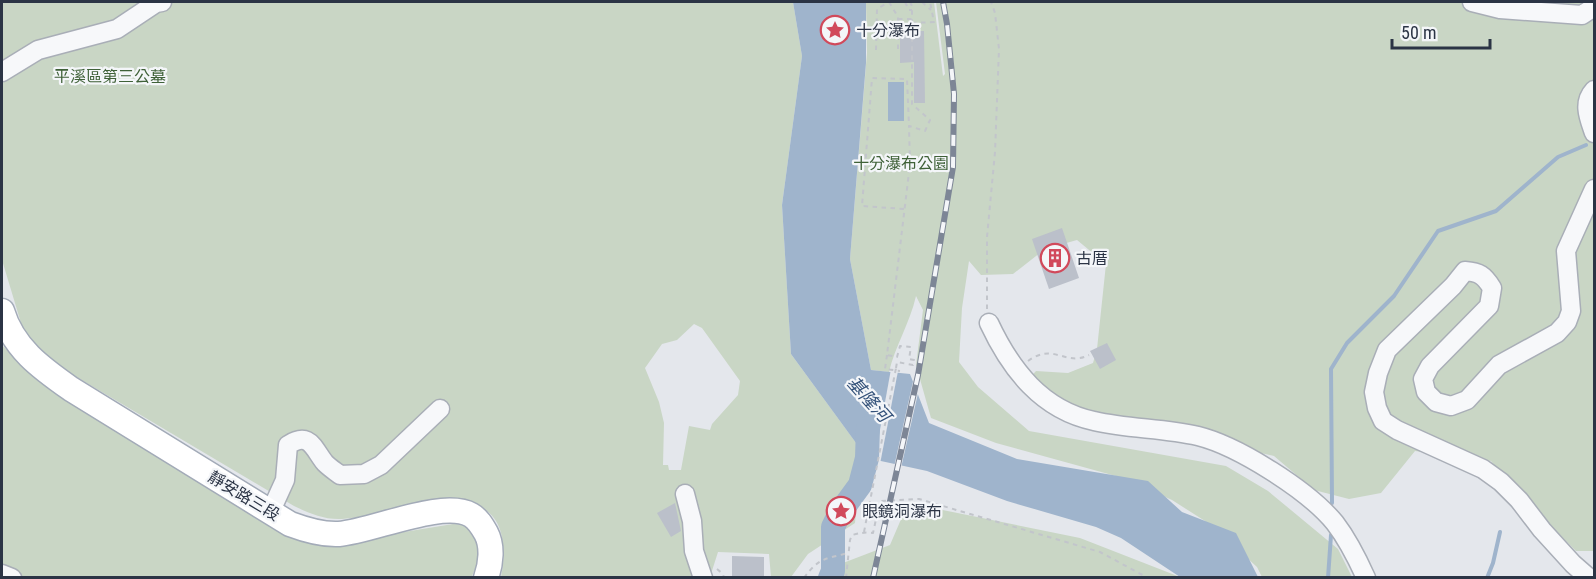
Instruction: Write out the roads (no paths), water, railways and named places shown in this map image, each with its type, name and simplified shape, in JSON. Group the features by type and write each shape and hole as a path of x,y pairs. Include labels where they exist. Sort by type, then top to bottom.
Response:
{"main road":[{"name":"靜安路三段","path":"2,311 5,323 20,347 37,365 290,524 316,533 339,534 386,525 430,511 457,511 471,515 481,524 489,538 491,553 486,578"}],"street":[{"path":"2,72 38,51 117,29 156,3 162,2"},
{"path":"1473,2 1500,9 1582,15 1594,7"},
{"path":"1594,90 1587,107 1594,133"},
{"path":"1589,578 1542,531 1519,500 1501,482 1483,469 1396,430 1383,421 1377,408 1374,392 1387,350 1453,286 1465,271 1478,272 1486,278 1492,288 1489,306 1430,366 1423,379 1426,392 1436,402 1451,406 1467,400 1499,365 1557,333 1567,322 1571,311 1566,251 1594,189"},
{"path":"989,323 997,342 1016,370 1046,401 1071,414 1095,421 1201,437 1268,469 1303,493 1333,521 1353,548 1366,578"},
{"path":"270,513 285,480 288,445 295,441 305,440 314,445 328,465 340,476 364,474 381,465 440,409"},
{"path":"685,494 692,521 694,551 703,578"},
{"path":"2,574 12,578"}],"water":[{"name":"基隆河","path":"793,2 866,2 866,63 850,259 871,370 910,374 929,423 1017,459 1148,481 1182,512 1236,533 1258,577 1180,577 1121,538 1096,527 1007,501 927,471 867,458 791,354 782,205 802,56"},
{"path":"888,82 904,82 904,121 888,121"}],"waterway":[{"path":"1332,503 1331,369 1347,343 1394,296 1438,231 1496,211 1558,157 1586,145"},
{"path":"830,578 833,571 833,527 841,511 860,485 867,458 868,428"},
{"path":"1487,578 1500,532"},
{"path":"1328,578 1331,535"}],"railway":[{"path":"873,578 918,375 953,167 954,94 943,2"}],"place":[{"name":"十分瀑布","path":"835,30"},
{"name":"古厝","path":"1055,258"},
{"name":"眼鏡洞瀑布","path":"841,511"}],"park label":[{"name":"平溪區第三公墓","path":"110,76"},
{"name":"十分瀑布公園","path":"901,163"}]}
